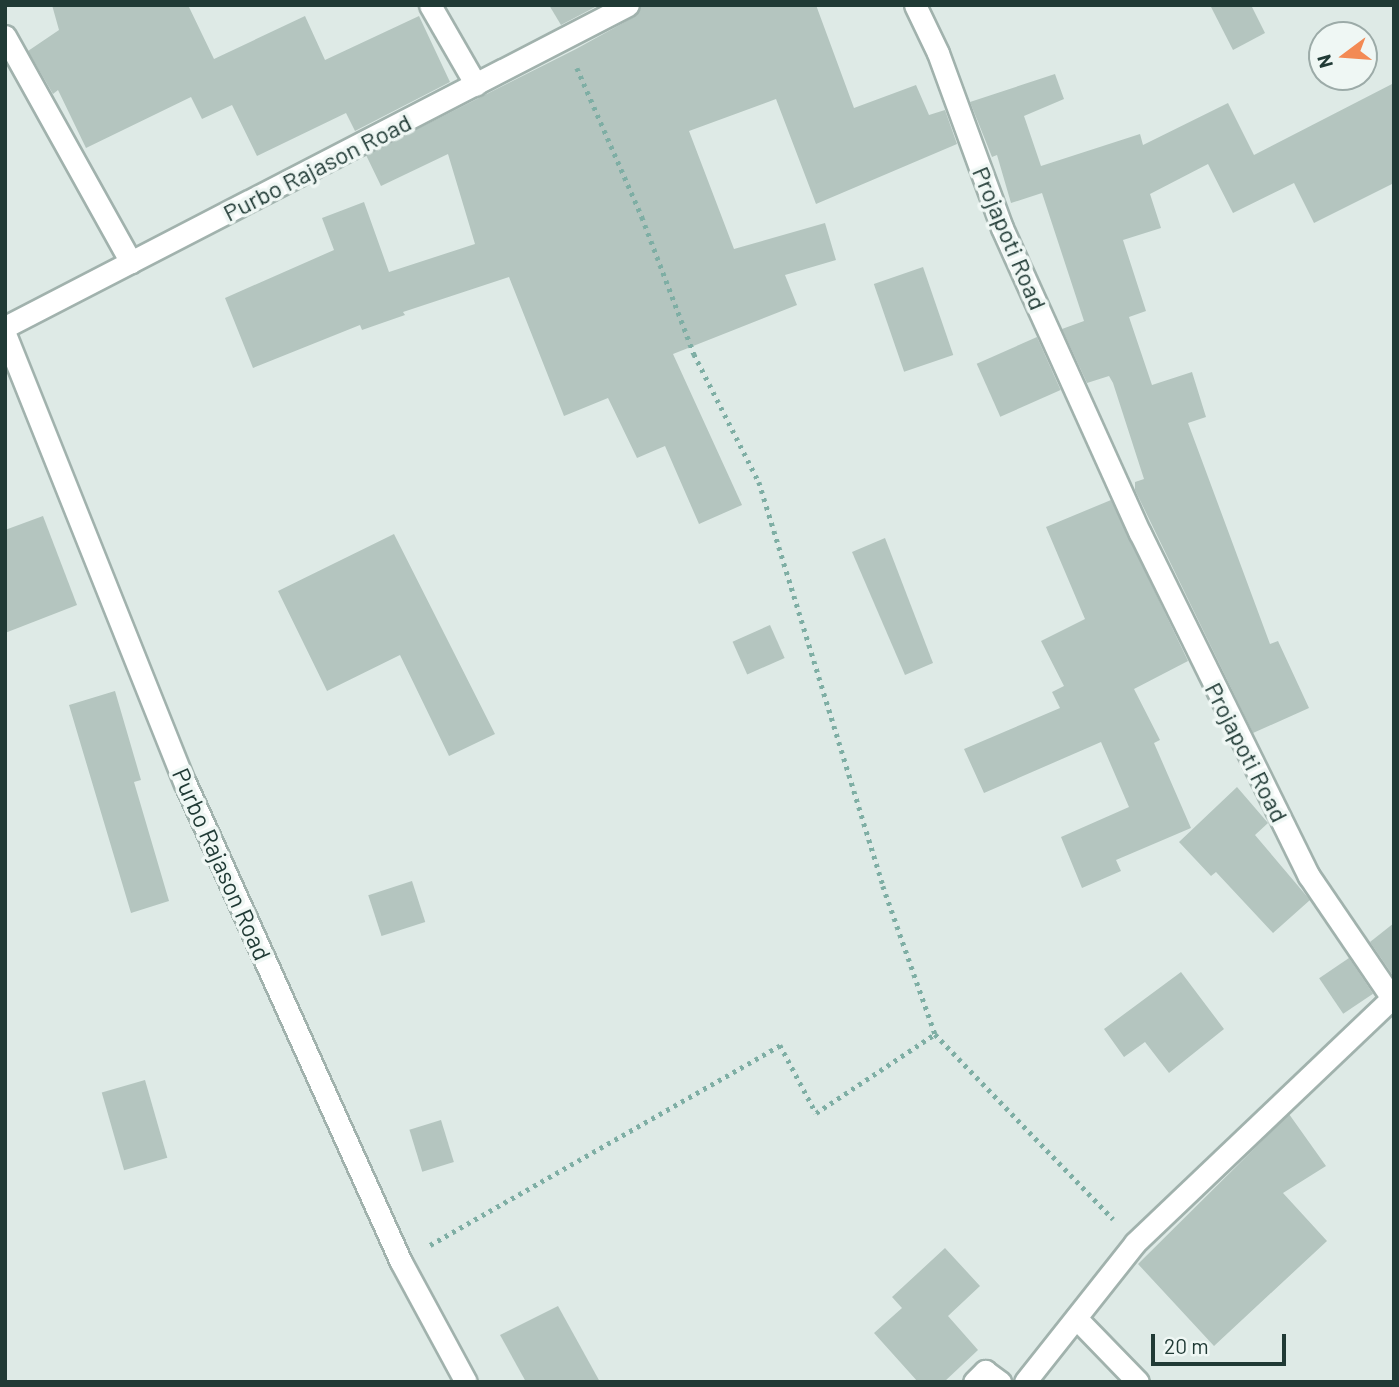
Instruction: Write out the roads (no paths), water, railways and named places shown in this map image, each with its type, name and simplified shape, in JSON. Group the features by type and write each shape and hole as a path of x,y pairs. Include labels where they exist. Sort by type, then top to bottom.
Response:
{"street":[{"path":"430,5 476,85"},
{"name":"Purbo Rajason Road","path":"5,327 628,5"},
{"name":"Projapoti Road","path":"915,5 938,53 1002,228 1146,546 1309,876 1392,998 1135,1242 1025,1382"},
{"path":"5,36 131,262"},
{"name":"Purbo Rajason Road","path":"5,334 185,783 401,1262 466,1382"},
{"path":"1076,1318 1138,1382"},
{"path":"974,1382 985,1371 1000,1382"}]}
